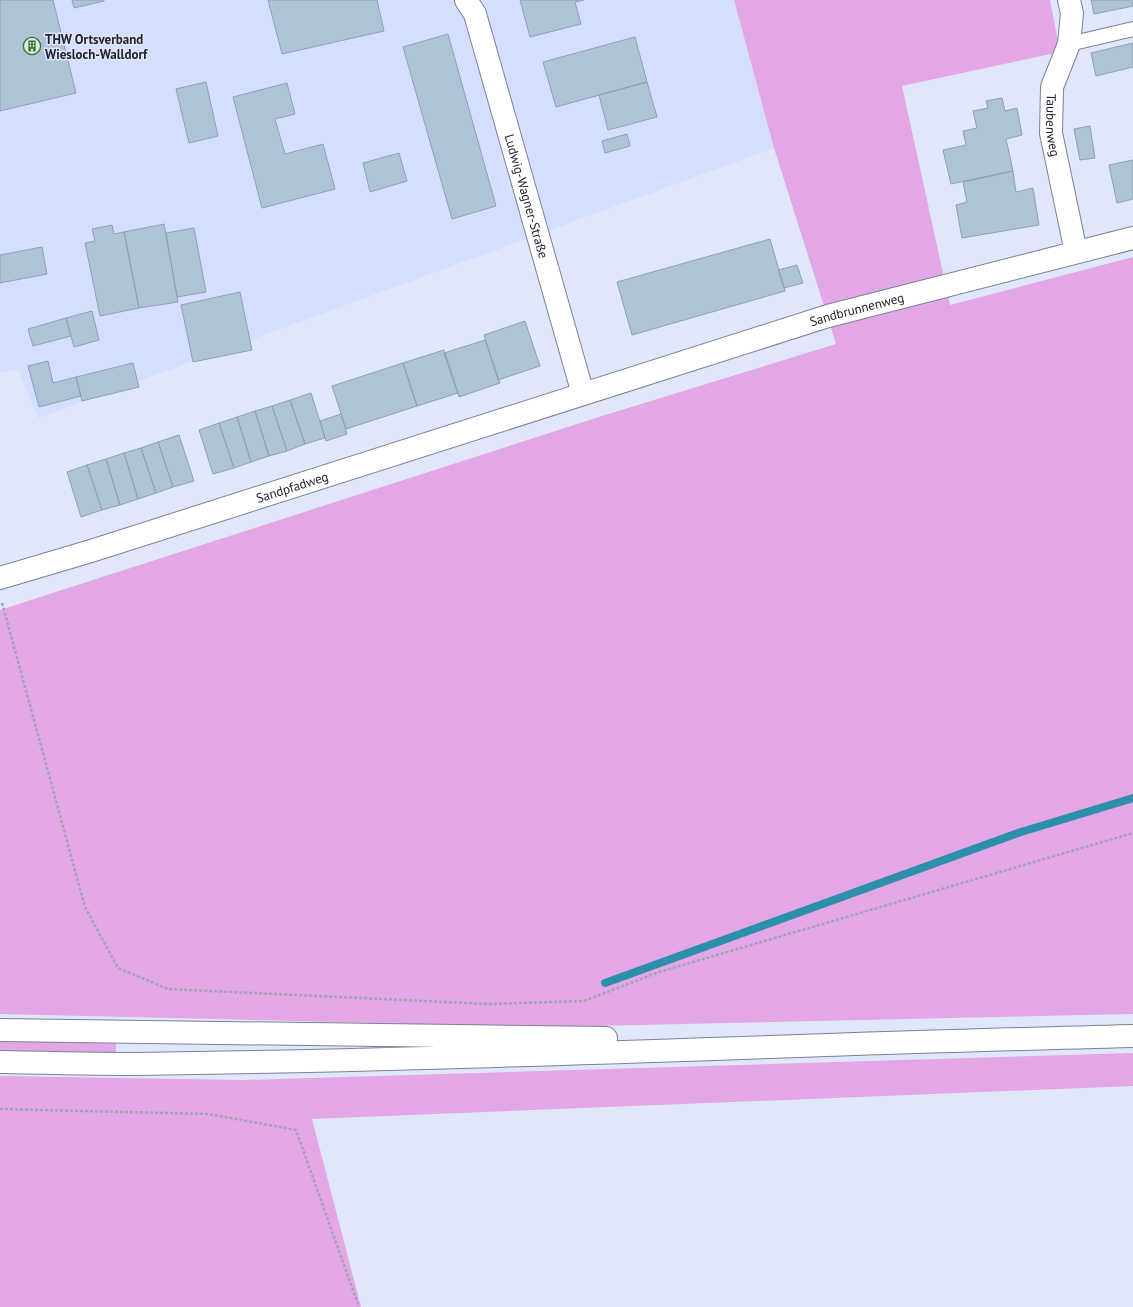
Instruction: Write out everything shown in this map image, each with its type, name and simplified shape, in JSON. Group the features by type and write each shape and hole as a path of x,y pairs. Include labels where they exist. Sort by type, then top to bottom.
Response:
{"main road":[{"name":"Ludwig-Wagner-Straße","path":"466,0 475,14 584,394"},
{"name":"Taubenweg","path":"1069,0 1072,13 1069,44 1052,87 1051,133 1076,252"},
{"name":"Sandbrunnenweg","path":"584,394 828,316 1133,238"},
{"name":"Sandpfadweg","path":"0,578 91,551 584,394"},
{"path":"0,1030 434,1038 1022,1039"},
{"path":"0,1062 134,1064 435,1058 1133,1036"}],"lane":[{"path":"1069,44 1133,29"}],"path":[{"path":"2,602 85,907 118,968 168,989 490,1004 584,1001 659,972 1133,833"},
{"path":"0,1109 209,1114 296,1130 359,1307"}],"shaded area":[{"path":"0,0 734,0 774,148 38,418 18,370 0,372"},
{"path":"734,0 1050,0 1060,52 902,86 950,305 1133,257 1133,1014 545,1027 0,1014 0,610 602,416 836,344 774,148"},
{"path":"0,1039 116,1042 116,1057 0,1056"},
{"path":"1133,1053 1133,1086 312,1119 361,1307 0,1307 0,1076 243,1080"}],"building":[{"name":"THW Ortsverband Wiesloch-Walldorf","path":"0,0 53,0 76,93 0,111"},
{"path":"72,0 104,0 104,1 74,8"},
{"path":"268,0 377,0 384,31 282,54"},
{"path":"520,0 584,0 575,2 581,24 530,37"},
{"path":"1091,0 1133,0 1133,6 1094,14"},
{"path":"448,34 496,206 452,219 403,47"},
{"path":"635,37 647,82 556,107 543,62"},
{"path":"1133,43 1133,67 1096,76 1091,53"},
{"path":"206,82 218,136 189,143 176,89"},
{"path":"647,82 657,117 608,130 599,95"},
{"path":"287,83 295,114 275,119 285,154 323,144 335,189 262,208 233,97"},
{"path":"1002,98 1005,111 1017,108 1022,135 1006,139 1013,171 951,184 943,150 966,145 963,131 977,128 973,111 988,108 986,101"},
{"path":"1090,126 1095,158 1080,160 1074,129"},
{"path":"627,134 630,146 605,153 602,141"},
{"path":"399,153 407,181 370,192 363,163"},
{"path":"1133,160 1133,199 1117,203 1109,165"},
{"path":"1013,171 1016,192 1033,188 1039,225 962,238 956,205 967,202 963,182"},
{"path":"164,224 178,302 139,308 124,232"},
{"path":"112,225 114,234 124,232 139,308 100,316 85,243 95,241 92,229"},
{"path":"194,228 206,292 177,297 166,233"},
{"path":"770,239 785,291 632,335 617,282"},
{"path":"42,247 47,274 0,283 0,255"},
{"path":"797,265 803,283 784,288 778,270"},
{"path":"240,292 252,350 193,362 181,305"},
{"path":"92,311 99,340 74,347 66,318"},
{"path":"66,318 71,336 33,346 28,329"},
{"path":"525,321 540,366 498,380 484,335"},
{"path":"485,340 500,383 459,397 444,353"},
{"path":"444,350 458,393 417,406 403,363"},
{"path":"48,361 53,383 76,377 81,396 39,407 28,366"},
{"path":"133,363 139,387 82,401 76,377"},
{"path":"403,363 417,406 346,429 332,386"},
{"path":"311,393 325,438 305,444 290,400"},
{"path":"290,400 305,444 287,451 272,406"},
{"path":"272,406 287,451 269,456 255,411"},
{"path":"255,411 269,456 251,462 237,417"},
{"path":"341,414 347,434 326,441 320,421"},
{"path":"237,417 251,462 234,468 219,423"},
{"path":"219,423 234,468 213,474 199,430"},
{"path":"179,435 194,481 173,487 158,442"},
{"path":"158,442 173,487 156,493 141,448"},
{"path":"141,448 156,493 138,499 124,453"},
{"path":"124,453 138,499 120,505 106,459"},
{"path":"106,459 120,505 102,510 87,465"},
{"path":"87,465 102,510 81,517 67,472"}],"waterway":[{"path":"605,983 1021,832 1133,798"}],"place":[{"name":"THW Ortsverband Wiesloch-Walldorf","path":"32,46"}]}
